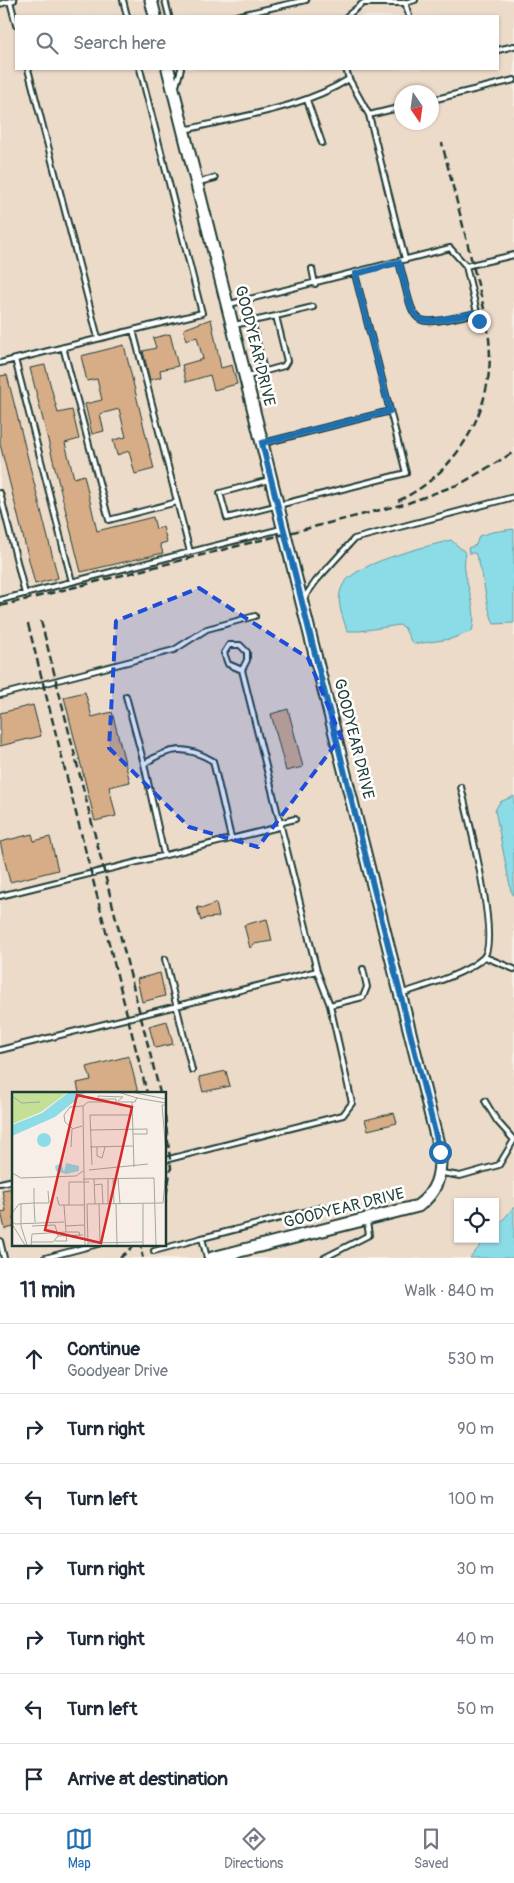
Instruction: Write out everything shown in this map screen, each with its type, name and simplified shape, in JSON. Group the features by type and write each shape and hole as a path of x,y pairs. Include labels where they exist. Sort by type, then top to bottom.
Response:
{"street":[{"path":"151,0 155,15"},
{"name":"GOODYEAR DRIVE","path":"168,70 440,1152 439,1172 435,1190 418,1206 212,1258"}],"lane":[{"path":"123,0 127,15"},
{"path":"165,0 169,15"},
{"path":"240,15 306,0"},
{"path":"348,15 363,3 415,0"},
{"path":"0,4 12,1 15,19"},
{"path":"405,1 409,15"},
{"path":"499,50 514,46"},
{"path":"28,70 98,338"},
{"path":"0,363 202,312 140,70"},
{"path":"174,92 181,70"},
{"path":"346,70 349,79 369,115 405,259"},
{"path":"183,130 308,100 332,90 349,79"},
{"path":"439,98 514,80"},
{"path":"308,100 322,143"},
{"path":"369,115 394,109"},
{"path":"197,183 215,178"},
{"path":"228,304 355,274 450,248 466,266 479,321"},
{"path":"466,266 514,255"},
{"path":"399,262 412,312 417,320 424,323 434,322 477,312"},
{"path":"312,269 315,284"},
{"path":"271,480 220,493 227,518 406,473 355,274"},
{"path":"233,326 312,307"},
{"path":"246,376 284,366 287,361 276,316"},
{"path":"252,321 264,372"},
{"path":"133,330 190,552"},
{"path":"63,347 109,520 177,502"},
{"path":"15,359 72,582"},
{"path":"262,443 390,411"},
{"path":"0,493 25,594"},
{"path":"303,601 316,581 354,539 514,497"},
{"path":"0,600 284,528"},
{"path":"0,695 174,650 207,629 255,616"},
{"path":"166,1160 343,1115 352,1103 330,1006 317,971 279,827 242,670 247,660 247,652 240,645 229,645 224,653 228,664 242,670"},
{"path":"126,696 144,764 164,855"},
{"path":"144,764 163,752 196,751 213,761 231,838"},
{"path":"401,994 439,981 485,957 489,948 488,914 461,786"},
{"path":"0,896 279,827 282,822 295,820"},
{"path":"485,957 514,969"},
{"path":"165,960 192,1070"},
{"path":"330,1006 363,997 367,987 363,969"},
{"path":"0,1050 317,971"},
{"path":"439,1172 460,1176 499,1165 514,1140 496,1121 485,1102"},
{"path":"154,1251 324,1207"},
{"path":"324,1258 369,1235 367,1220"},
{"path":"202,1238 207,1258"},
{"path":"0,1241 4,1258"},
{"path":"48,1258 91,1246"}],"highlighted area":[{"path":"199,588 308,658 341,737 258,847 189,827 109,748 116,621"}],"shaded area":[{"path":"0,0 514,0 514,1207 499,1224 499,1198 454,1198 454,1243 483,1243 470,1258 0,1258"}],"water":[{"path":"514,529 514,623 494,624 490,615 479,562 475,553 469,553 468,548 476,545 479,536"},
{"path":"451,540 466,553 465,572 472,601 474,621 472,631 451,639 415,644 411,641 404,627 399,625 347,631 339,600 341,589 347,580 358,571 390,557"},
{"path":"514,796 514,896 511,891 495,810 500,802"},
{"path":"514,1207 514,1258 470,1258 483,1243 499,1243 499,1224"}],"building":[{"path":"211,319 221,368 232,365 237,384 214,390 210,375 186,382 182,365 203,359 197,337 186,340 184,329"},
{"path":"170,334 178,366 160,370 161,377 150,380 143,351 156,348 153,338"},
{"path":"124,345 154,469 135,474 129,451 117,455 113,440 126,437 119,409 100,414 104,431 92,434 85,404 102,400 97,379 87,381 81,356"},
{"path":"45,365 58,413 72,410 79,439 65,443 74,478 84,475 97,531 153,517 156,529 163,527 167,542 160,544 163,553 81,572 30,368"},
{"path":"7,375 58,578 35,584 0,444 0,376"},
{"path":"85,692 92,717 112,712 130,782 109,787 116,816 95,821 64,697"},
{"path":"33,705 41,736 0,746 0,713"},
{"path":"288,709 303,767 286,771 271,714"},
{"path":"32,834 34,841 50,837 58,870 10,882 0,842"},
{"path":"216,903 219,917 206,918 201,921 197,907 204,908"},
{"path":"267,919 272,941 254,944 250,948 244,925"},
{"path":"160,973 165,996 142,1002 137,979"},
{"path":"167,1021 173,1044 155,1048 149,1026"},
{"path":"129,1056 138,1092 79,1092 77,1083 91,1080 87,1067"},
{"path":"226,1071 230,1086 203,1092 199,1077"},
{"path":"394,1113 397,1123 368,1130 365,1120"},
{"path":"12,1188 12,1227 5,1229 1,1212 6,1211 2,1190"}],"railway":[{"path":"398,501 420,488 439,473 455,455 469,434 479,412 490,364 488,328 484,307 442,143"},
{"path":"0,606 408,503 462,483 514,452"},
{"path":"41,621 160,1092"},
{"path":"28,624 147,1092"},
{"path":"166,1125 171,1168 166,1196"},
{"path":"120,1258 134,1246"}],"route":[{"path":"440,1152 262,443 390,411 355,274 399,262 412,312 417,320 424,323 434,322 477,312 479,321"}]}
